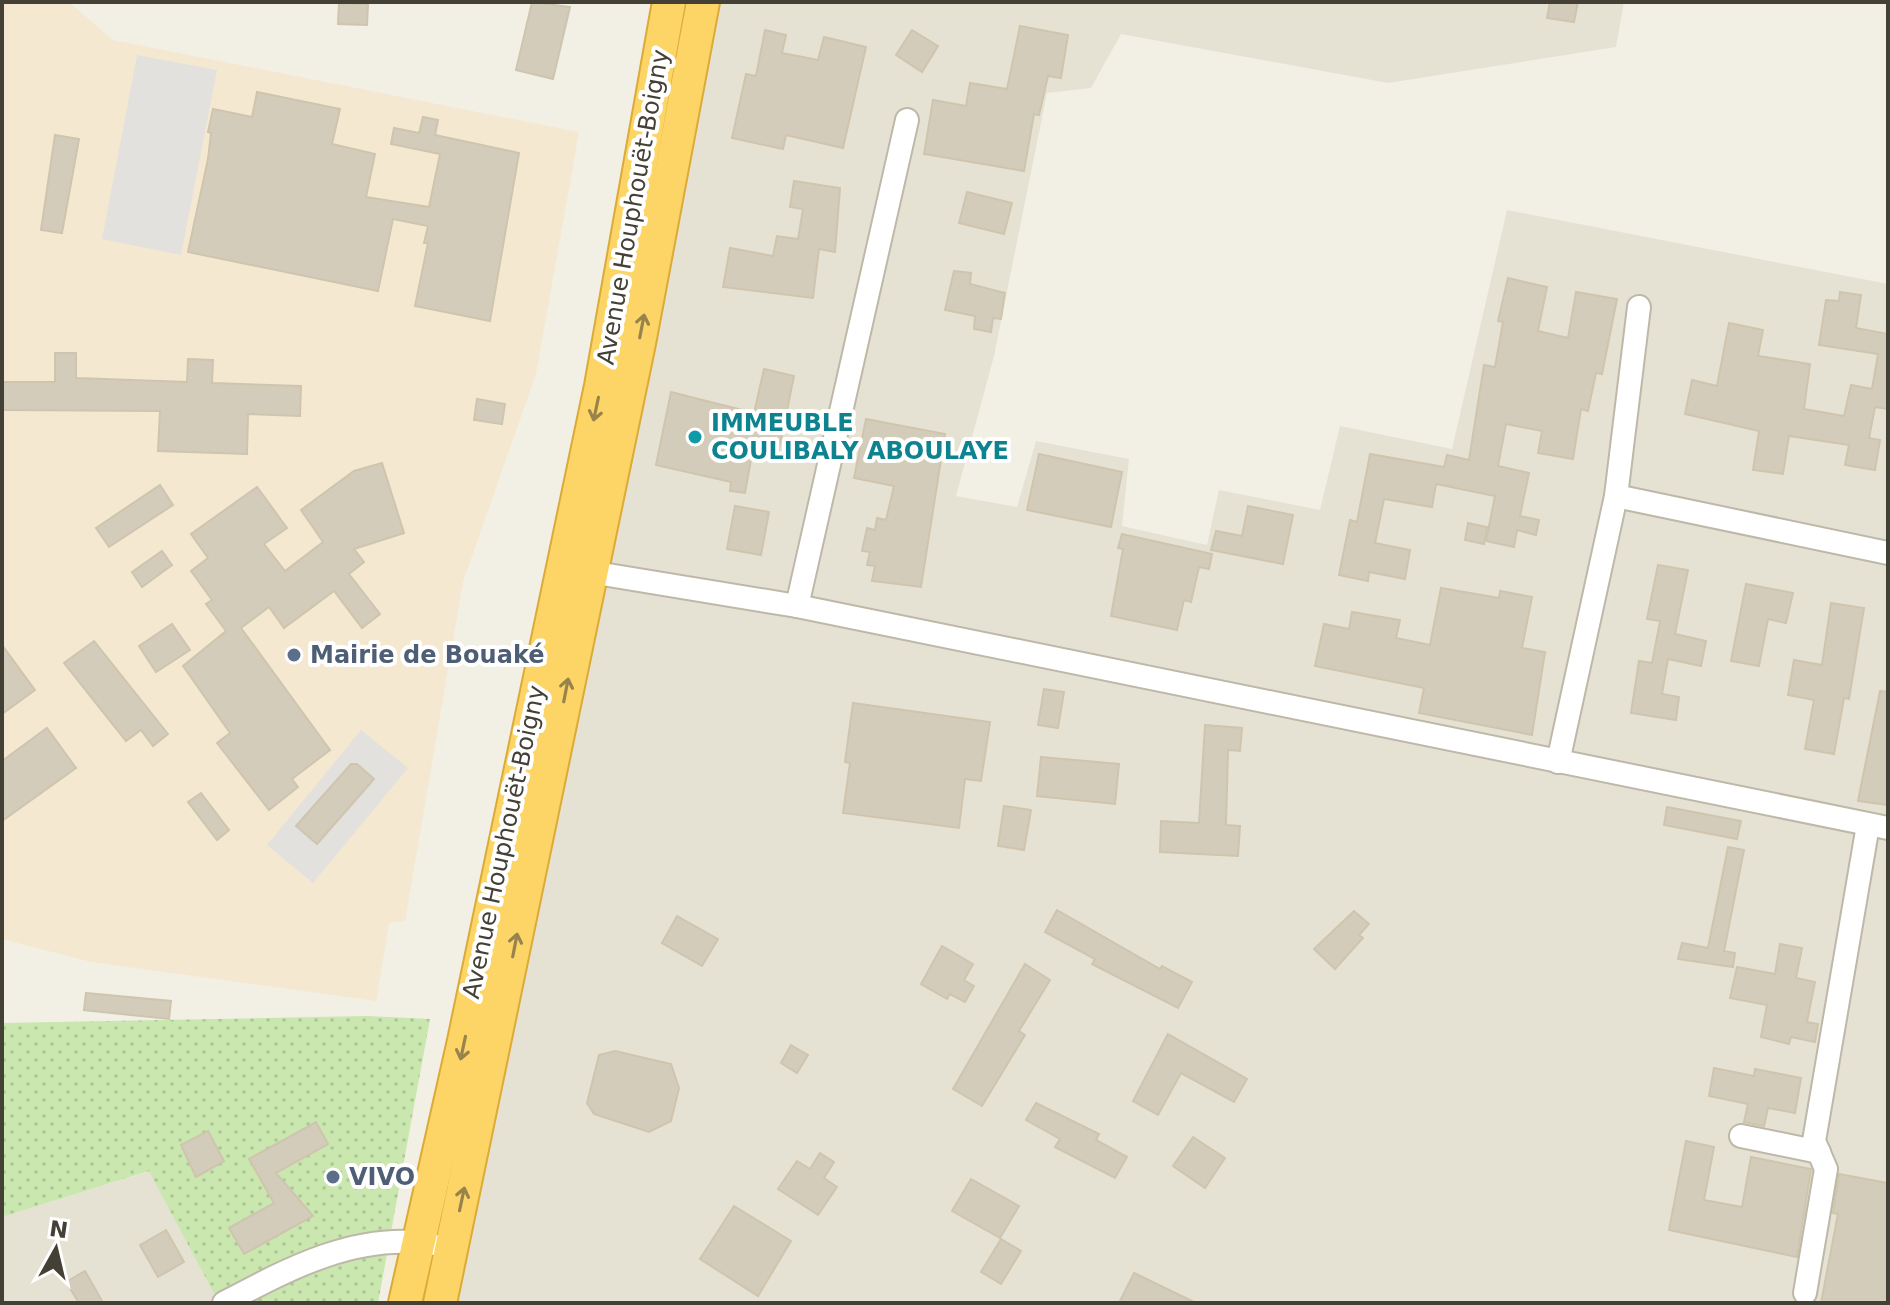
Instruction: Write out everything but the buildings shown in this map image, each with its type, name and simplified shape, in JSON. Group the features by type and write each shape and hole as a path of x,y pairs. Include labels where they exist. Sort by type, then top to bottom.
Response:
{"highway":[{"name":"Avenue Houphouët-Boigny","path":"405,1303 601,386 669,2"},
{"name":"Avenue Houphouët-Boigny","path":"440,1303 639,343 703,2"}],"street":[{"path":"797,606 907,120"},
{"path":"1558,762 1616,496 1639,307"},
{"path":"1616,496 1888,553"},
{"path":"590,572 797,606 1878,827 1814,1141 1826,1169 1805,1293"},
{"path":"1741,1136 1819,1152"},
{"path":"224,1303 284,1271 369,1242 419,1242 452,1248"}],"shaded area":[{"path":"2,2 69,2 113,40 579,132 536,374 463,582 405,921 389,923 376,1001 91,962 2,939"},
{"path":"689,2 1624,2 1616,47 1388,83 1121,34 1091,88 1047,93 994,356 956,496 1017,507 1036,441 1129,459 1122,526 1207,545 1219,490 1320,510 1340,426 1452,449 1507,210 1888,284 1888,1303 422,1303 565,622"},
{"path":"137,55 217,70 181,255 102,239"},
{"path":"361,730 408,768 313,883 267,845"},
{"path":"150,1171 219,1303 2,1303 2,1217"}],"green space":[{"path":"367,1016 430,1019 378,1303 219,1303 149,1171 2,1217 2,1023"}],"place":[{"name":"IMMEUBLE COULIBALY ABOULAYE","path":"695,437"},
{"name":"Mairie de Bouaké","path":"294,655"},
{"name":"VIVO","path":"333,1177"}]}
